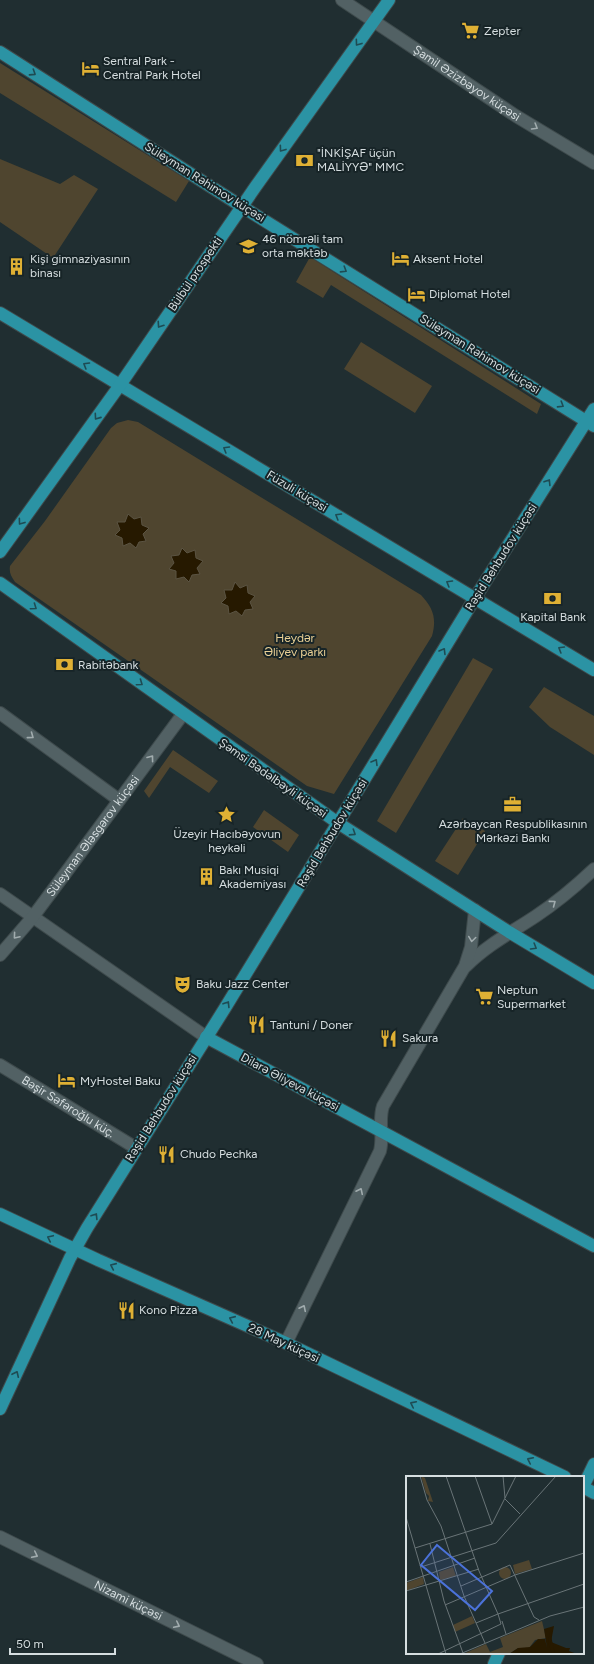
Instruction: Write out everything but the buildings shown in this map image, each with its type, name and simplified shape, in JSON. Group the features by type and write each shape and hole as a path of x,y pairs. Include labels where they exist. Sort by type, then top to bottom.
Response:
{"main road":[{"name":"Bülbül prospekti","path":"1,550 120,385 242,206 389,0"},
{"name":"Süleyman Rəhimov küçəsi","path":"0,52 590,424"},
{"name":"Füzuli küçəsi","path":"0,313 594,670"},
{"name":"Rəşid Behbudov küçəsi","path":"0,1409 75,1249 136,1148 338,824 475,598 590,424 594,409"},
{"name":"Şəmsi Bədəlbəyli küçəsi","path":"1,584 338,824 509,932 594,983"},
{"name":"Dilarə Əliyeva küçəsi","path":"206,1037 594,1246"},
{"name":"28 May küçəsi","path":"0,1214 286,1343 563,1476"},
{"path":"584,1485 594,1464"},
{"path":"584,1488 594,1493"},
{"path":"494,1664 499,1654"}],"street":[{"name":"Şamil Əzizbəyov küçəsi","path":"342,0 516,116 594,163"},
{"path":"0,713 119,800"},
{"name":"Süleyman Ələsgərov küçəsi","path":"0,955 32,918 183,714"},
{"path":"465,966 481,952 509,932 550,906 594,868"},
{"name":"Dilarə Əliyeva küçəsi","path":"0,894 32,918 206,1037"},
{"path":"286,1343 380,1150 383,1138 381,1113 383,1106 465,966 471,947 475,910"},
{"name":"Bəşir Səfəroğlu küç.","path":"0,1064 136,1148"},
{"name":"Nizami küçəsi","path":"0,1538 257,1664"}],"green space":[{"path":"0,63 189,181 176,202 0,93"},
{"path":"0,159 60,184 74,175 98,189 53,258 0,222"},
{"path":"310,257 541,404 537,414 331,285 323,298 296,282"},
{"path":"361,342 432,386 415,413 344,369"},
{"name":"Heydər Əliyev parkı","path":"128,420 138,422 421,595 431,609 434,619 432,636 334,794 307,786 15,582 12,578 10,566 45,521 111,428 117,423"},
{"path":"473,658 493,669 396,833 377,821"},
{"path":"544,687 594,716 594,755 550,727 529,707"},
{"path":"173,750 218,781 209,793 170,767 149,798 144,791"},
{"path":"264,810 299,835 288,852 253,827"},
{"path":"463,818 485,831 458,875 435,861"}],"shaded area":[{"path":"128,514 134,519 141,517 142,525 149,528 143,534 146,541 139,542 136,548 130,543 123,546 122,538 115,535 120,530 117,522 125,522"},
{"path":"182,548 187,553 195,550 196,558 203,561 197,568 200,574 192,575 189,582 184,577 176,579 176,571 169,569 174,563 171,556 179,555"},
{"path":"235,582 240,588 247,585 248,593 255,596 250,602 253,609 245,610 242,616 236,611 229,614 228,606 221,603 226,598 224,590 232,590"}],"place":[{"name":"Zepter","path":"471,31"},
{"name":"Sentral Park - Central Park Hotel","path":"90,68"},
{"name":"\"İNKİŞAF üçün MALİYYƏ\" MMC","path":"304,160"},
{"name":"46 nömrəli tam orta məktəb","path":"249,246"},
{"name":"Aksent Hotel","path":"400,259"},
{"name":"Kişi gimnaziyasının binası","path":"17,266"},
{"name":"Diplomat Hotel","path":"416,294"},
{"name":"Kapital Bank","path":"553,598"},
{"name":"Rabitəbank","path":"65,665"},
{"name":"Azərbaycan Respublikasının Mərkəzi Bankı","path":"513,805"},
{"name":"Üzeyir Hacıbəyovun heykəli","path":"227,815"},
{"name":"Bakı Musiqi Akademiyası","path":"206,877"},
{"name":"Baku Jazz Center","path":"183,984"},
{"name":"Neptun Supermarket","path":"484,997"},
{"name":"Tantuni / Doner","path":"257,1025"},
{"name":"Sakura","path":"389,1038"},
{"name":"MyHostel Baku","path":"67,1081"},
{"name":"Chudo Pechka","path":"167,1154"},
{"name":"Kono Pizza","path":"126,1310"}]}
